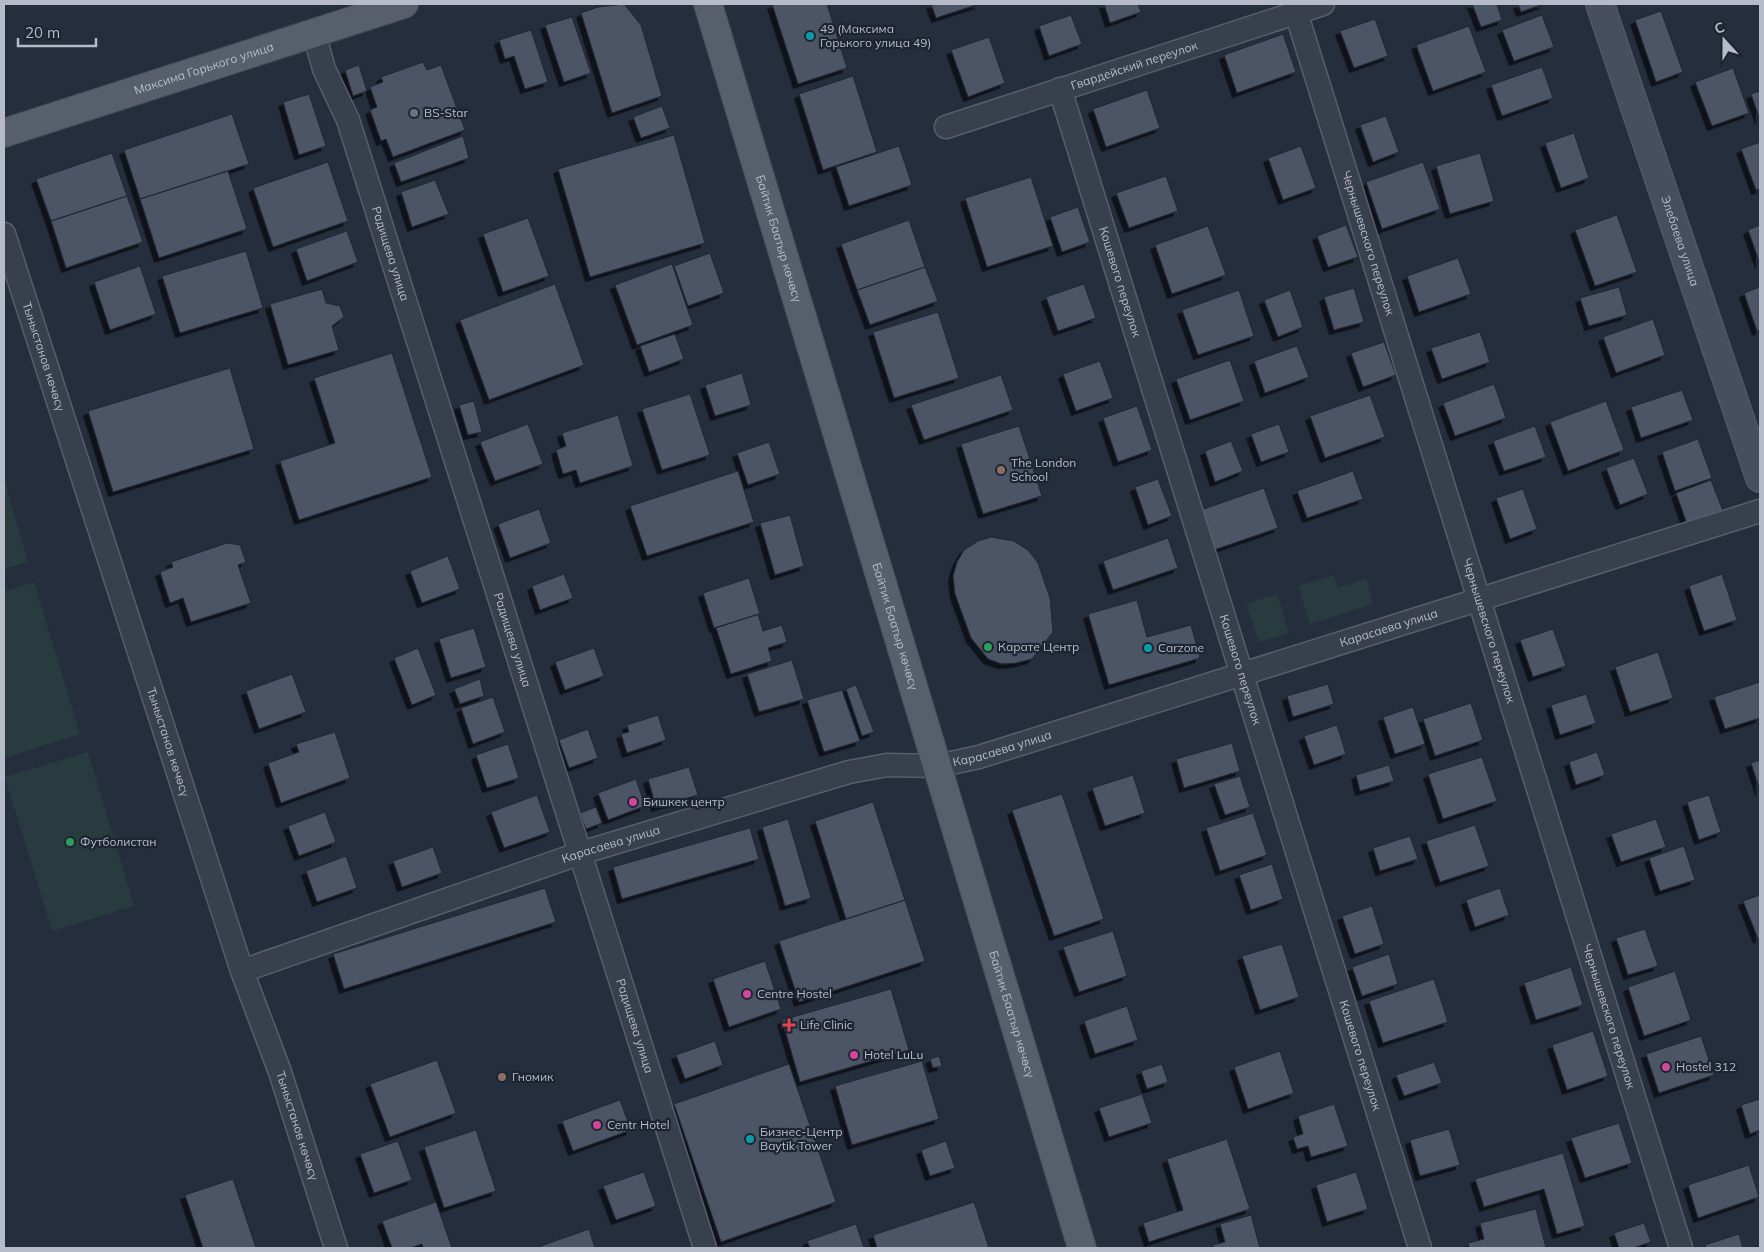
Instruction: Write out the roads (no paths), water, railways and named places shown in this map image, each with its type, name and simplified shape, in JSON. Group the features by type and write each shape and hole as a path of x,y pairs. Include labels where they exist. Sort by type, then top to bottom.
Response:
{"main road":[{"name":"Максима Горького улица","path":"4,133 404,4"},
{"name":"Байтик Баатыр көчөсү","path":"708,4 1082,1248"}],"street":[{"name":"Гвардейский переулок","path":"946,127 1323,4"},
{"name":"Элебаева улица","path":"1600,4 1760,478"},
{"name":"Чернышевского переулок","path":"1296,12 1681,1248"},
{"name":"Радищева улица","path":"314,33 324,68 351,130 705,1248"},
{"name":"Кошевого переулок","path":"1060,89 1420,1248"},
{"name":"Тыныстанов көчөсү","path":"4,234 242,971 280,1072 336,1248"},
{"name":"Карасаева улица","path":"242,971 581,853 849,772 887,765 938,766 979,757 1760,511"}],"place":[{"name":"49 (Максима Горького улица 49)","path":"810,36"},
{"name":"BS-Star","path":"414,113"},
{"name":"The London School","path":"1001,470"},
{"name":"Карате Центр","path":"988,647"},
{"name":"Carzone","path":"1148,648"},
{"name":"Бишкек центр","path":"633,802"},
{"name":"Футболистан","path":"70,842"},
{"name":"Centre Hostel","path":"747,994"},
{"name":"Life Clinic","path":"789,1025"},
{"name":"Hotel LuLu","path":"854,1055"},
{"name":"Hostel 312","path":"1666,1067"},
{"name":"Гномик","path":"502,1077"},
{"name":"Centr Hotel","path":"597,1125"},
{"name":"Бизнес-Центр Baytik Tower","path":"750,1139"}]}
